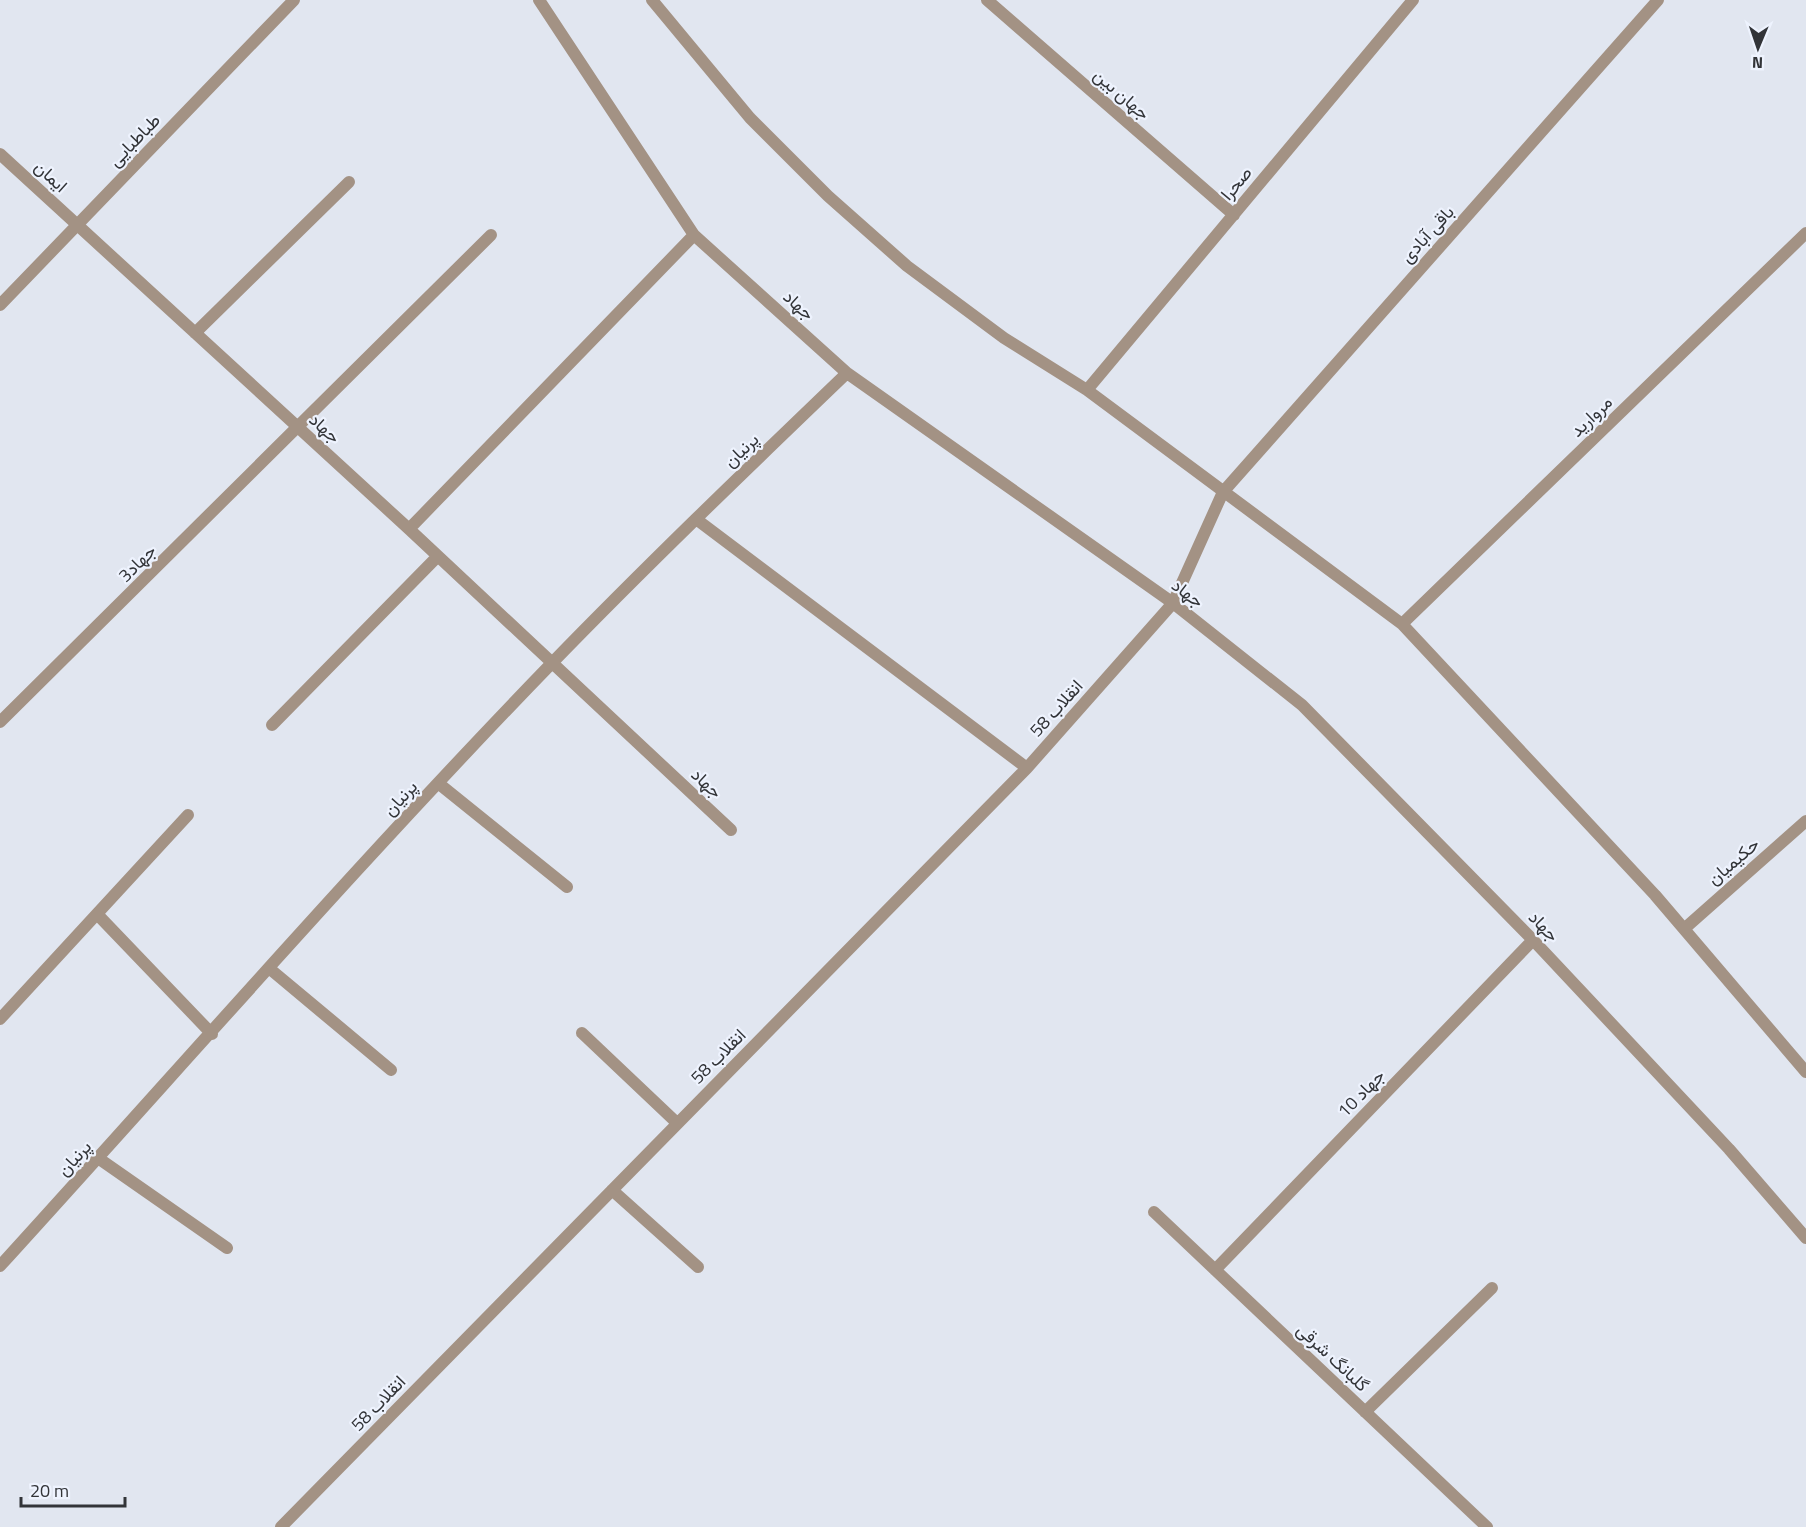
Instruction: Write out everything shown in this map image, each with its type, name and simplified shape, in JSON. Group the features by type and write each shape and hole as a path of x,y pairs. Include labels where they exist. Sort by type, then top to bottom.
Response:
{"street":[{"name":"طباطبایی","path":"0,305 294,0"},
{"name":"جهاد","path":"539,0 694,235 847,373 1173,603 1302,705 1533,940 1729,1149 1806,1238"},
{"path":"652,0 750,118 828,196 907,266 1004,338 1088,390 1402,624 1655,895 1806,1072"},
{"name":"جهان بین","path":"987,0 1234,215"},
{"name":"صحرا","path":"1088,390 1413,0"},
{"name":"باقی آبادی","path":"1173,603 1223,492 1658,0"},
{"name":"ایمان","path":"0,154 78,224"},
{"path":"195,333 349,182"},
{"name":"جهاد","path":"78,224 731,830"},
{"name":"مروارید","path":"1402,624 1806,233"},
{"name":"جهاد3","path":"0,722 299,429 491,235"},
{"path":"409,529 694,235"},
{"name":"پرنیان","path":"0,1266 438,783 551,664 847,373"},
{"path":"696,519 1027,768"},
{"path":"272,725 438,556"},
{"name":"انقلاب 58","path":"281,1527 1027,768 1173,603"},
{"path":"438,783 567,887"},
{"path":"0,1019 188,815"},
{"name":"حکیمیان","path":"1684,929 1806,821"},
{"path":"97,914 212,1034"},
{"name":"جهاد 10","path":"1215,1270 1533,940"},
{"path":"270,969 391,1070"},
{"path":"582,1033 677,1124"},
{"path":"98,1158 227,1248"},
{"path":"612,1190 698,1267"},
{"name":"گلبانگ شرقی","path":"1154,1212 1487,1527"},
{"path":"1365,1412 1492,1288"}]}
